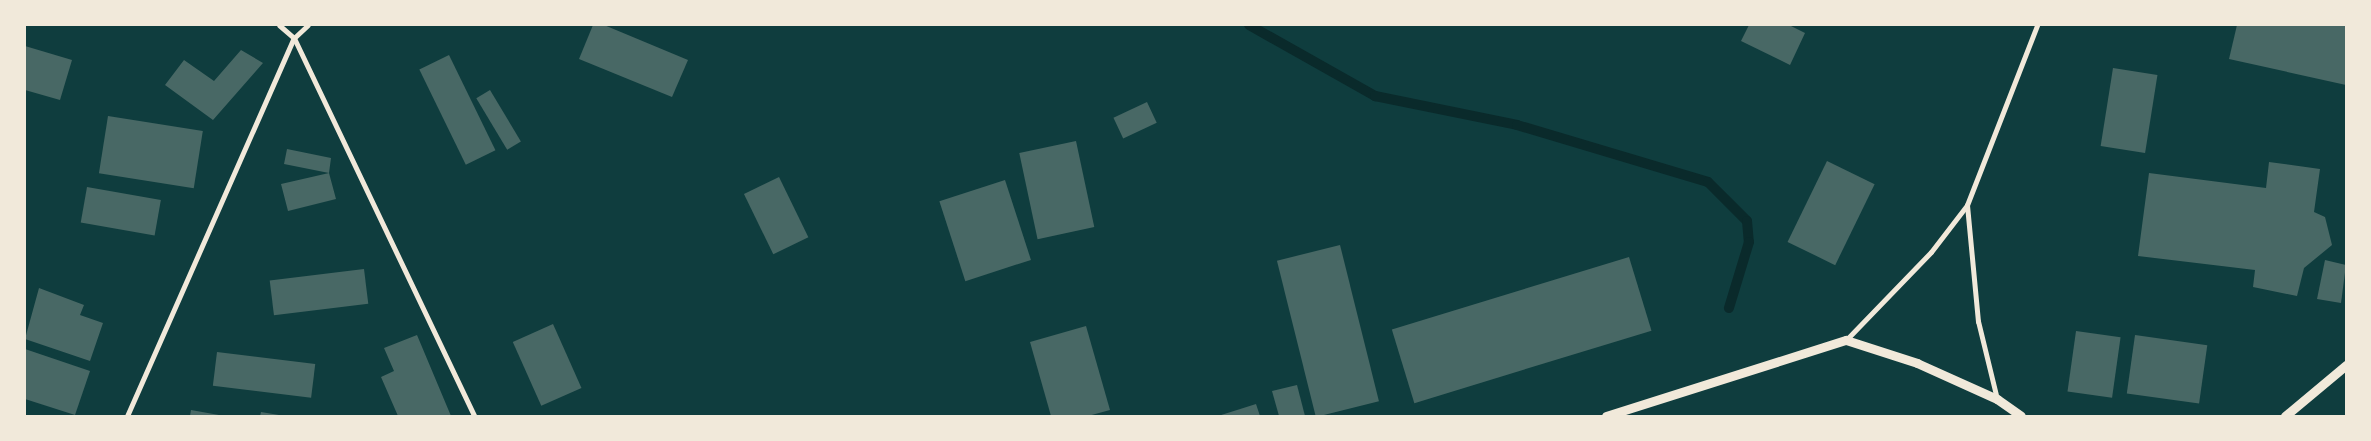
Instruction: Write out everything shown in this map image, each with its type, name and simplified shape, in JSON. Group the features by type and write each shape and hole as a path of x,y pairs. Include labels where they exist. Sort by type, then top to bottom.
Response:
{"street":[{"path":"278,25 294,38 474,416"},
{"path":"127,416 294,38 308,25"},
{"path":"1606,416 1809,350 1846,340 1931,252 1967,205 2037,25"},
{"path":"1967,205 1978,321 1997,399"},
{"path":"1846,340 1917,363 1997,399 2022,416"},
{"path":"2284,416 2346,365"}],"building":[{"path":"593,25 604,25 688,60 672,97 579,59"},
{"path":"1749,25 1789,25 1805,33 1790,65 1741,41"},
{"path":"2237,25 2346,25 2346,85 2229,59"},
{"path":"25,46 72,60 60,100 25,90"},
{"path":"241,50 263,63 213,120 165,85 184,60 214,81"},
{"path":"449,55 495,150 466,165 419,69"},
{"path":"2113,68 2157,75 2145,153 2101,146"},
{"path":"490,90 521,141 507,150 476,98"},
{"path":"1147,102 1157,123 1123,138 1113,118"},
{"path":"108,116 203,131 194,188 99,173"},
{"path":"1076,141 1094,227 1038,239 1019,153"},
{"path":"287,149 331,158 329,173 284,164"},
{"path":"1827,161 1875,184 1835,265 1788,242"},
{"path":"2269,162 2320,169 2314,212 2325,217 2332,245 2304,268 2297,296 2253,287 2255,270 2138,256 2149,173 2266,188"},
{"path":"329,173 336,199 288,211 281,184"},
{"path":"779,177 808,237 773,254 744,194"},
{"path":"1005,180 1031,260 965,281 939,201"},
{"path":"87,187 161,200 155,235 81,222"},
{"path":"1340,245 1379,401 1316,416 1277,261"},
{"path":"1629,257 1652,331 1414,403 1392,330"},
{"path":"2325,260 2346,265 2341,303 2317,299"},
{"path":"364,269 368,304 274,315 270,281"},
{"path":"39,288 84,305 80,315 103,323 90,361 25,339"},
{"path":"553,324 581,388 541,406 513,342"},
{"path":"1086,326 1110,410 1088,416 1051,416 1030,342"},
{"path":"2076,331 2121,337 2112,398 2068,391"},
{"path":"417,335 451,416 398,416 381,377 394,371 384,348"},
{"path":"2135,335 2207,345 2199,404 2127,393"},
{"path":"25,349 90,371 75,415 25,399"},
{"path":"217,352 315,364 311,398 213,386"},
{"path":"1297,385 1305,416 1279,416 1272,391"},
{"path":"1256,404 1260,416 1218,416"},
{"path":"191,410 219,415 219,416 190,416"},
{"path":"261,412 279,415 279,416 260,416"}],"waterway":[{"path":"1249,25 1375,96 1517,125 1708,182 1747,221 1749,242 1729,308"}]}
